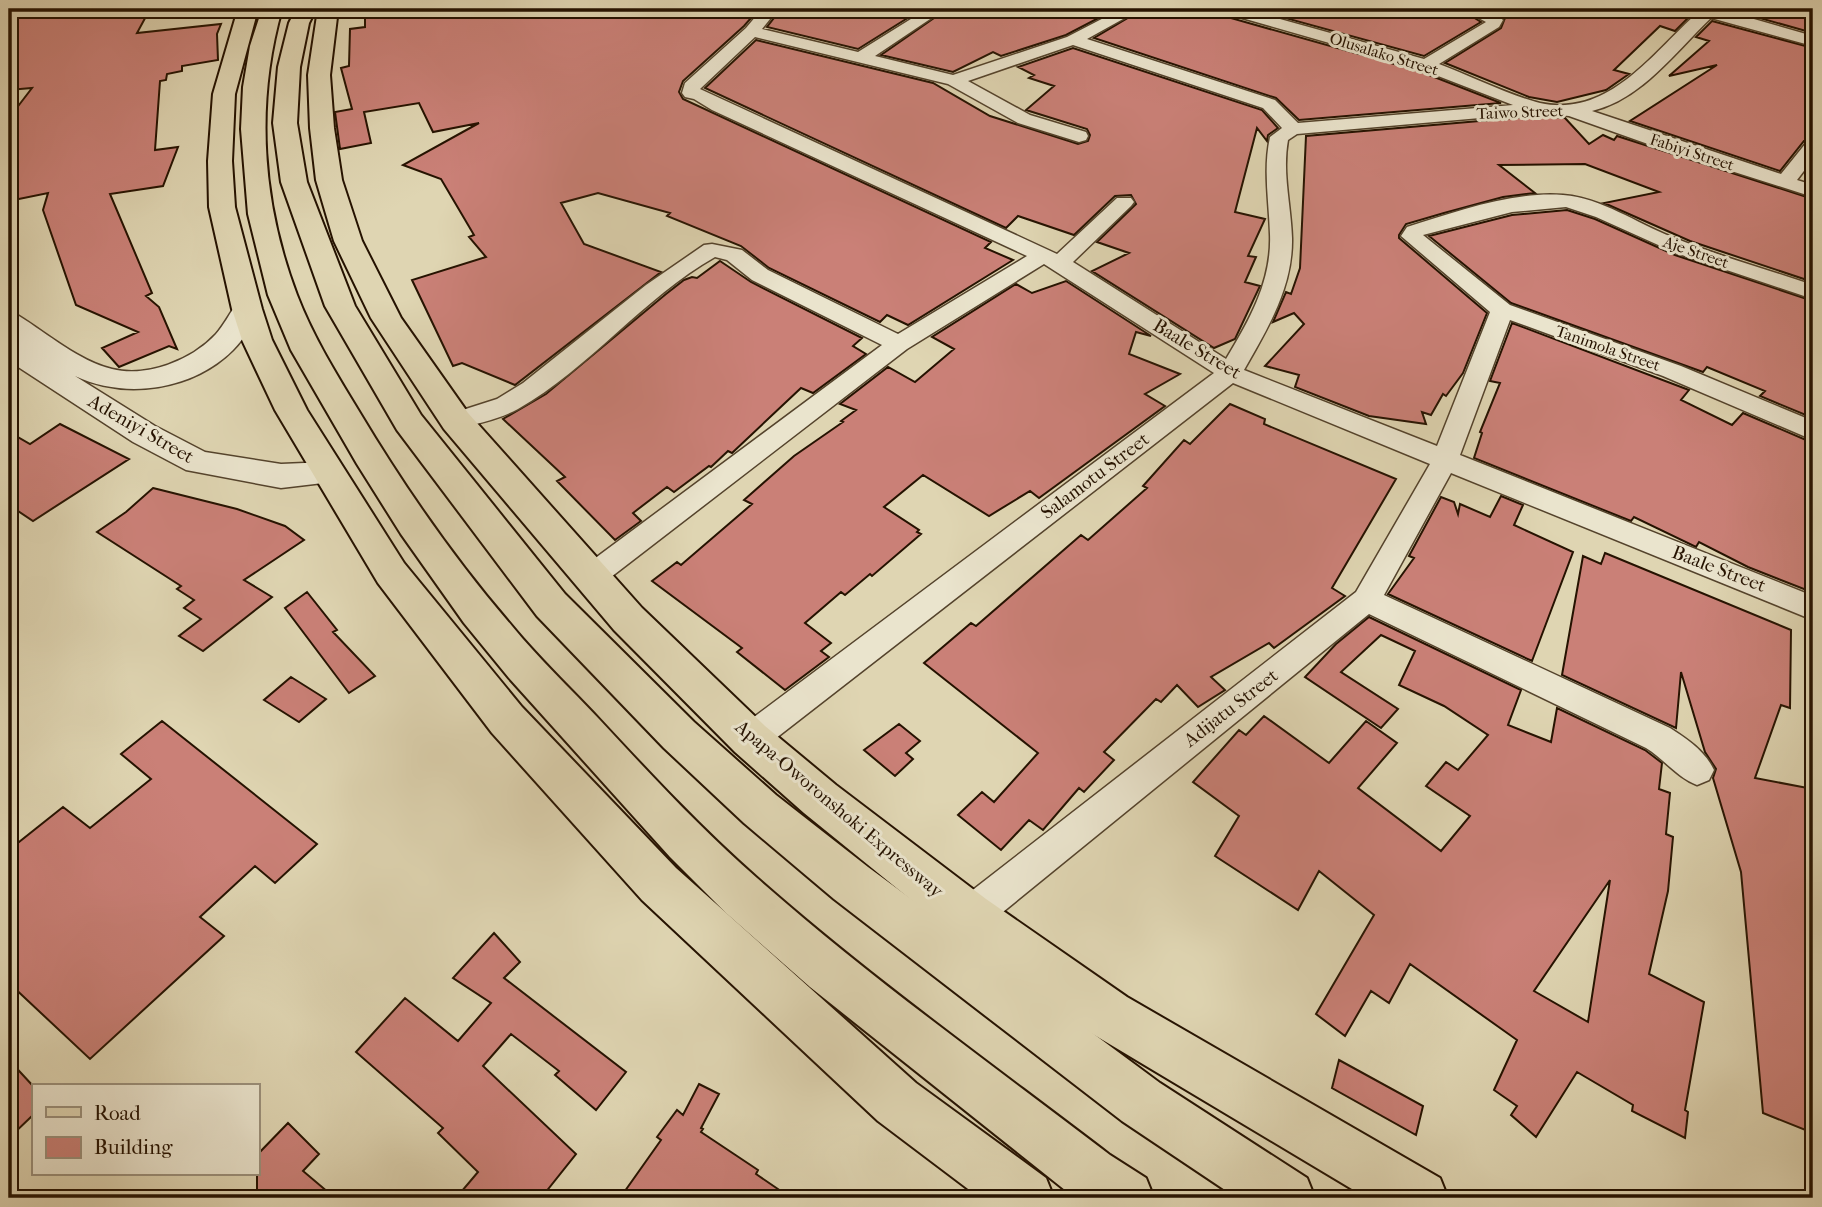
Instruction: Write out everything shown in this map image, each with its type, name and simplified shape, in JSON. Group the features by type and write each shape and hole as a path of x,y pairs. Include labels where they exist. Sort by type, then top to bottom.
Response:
{"main road":[{"path":"248,9 224,94 220,160 222,207 247,309 257,340 291,410 391,573 507,720 659,884 897,1102 1026,1198"},
{"path":"272,9 254,73 251,131 257,191 270,254 297,331 355,433 422,535 499,639 635,788 741,896 837,976 1090,1175 1126,1198"},
{"path":"306,9 299,23 289,67 285,123 294,182 340,306 409,422 551,604 679,735 760,809 851,883 1141,1102 1287,1198"},
{"name":"Apapa-Oworonshoki Expressway","path":"328,9 319,75 329,180 348,241 386,318 456,421 628,619 750,739 820,799 969,916 1110,1015 1420,1198"}],"street":[{"path":"770,9 752,31 954,80 1024,119 1079,136"},
{"path":"863,56 937,9"},
{"path":"954,80 1073,40 1133,9"},
{"name":"Olusalako Street","path":"1227,9 1426,65 1538,108"},
{"path":"1426,65 1495,20 1470,9"},
{"path":"1705,10 1813,41"},
{"name":"Taiwo Street","path":"1293,129 1538,108 1571,110 1598,104 1623,92 1705,10"},
{"name":"Baale Street","path":"752,31 691,87 691,93 699,94 718,106 1051,259 1230,373 1813,608"},
{"path":"1073,40 1269,104 1293,129"},
{"name":"Fabiyi Street","path":"1571,110 1813,191"},
{"name":"Salamotu Street","path":"750,739 1230,373 1273,296 1281,249 1275,152 1279,137 1293,129"},
{"path":"1785,182 1813,147"},
{"name":"Aje Street","path":"1418,242 1412,236 1414,231 1443,222 1550,201 1566,201 1665,242 1813,292"},
{"path":"592,576 899,344 1051,259 1124,202"},
{"name":"Tanimola Street","path":"1418,242 1502,310 1672,371 1813,431"},
{"path":"456,421 506,405 532,389 654,290 712,250 734,255 760,275 899,344"},
{"name":"Adeniyi Street","path":"9,321 70,361 106,378 126,381 165,375 200,360 219,348 247,309"},
{"name":"Adijatu Street","path":"969,916 1366,600 1445,460 1502,310"},
{"name":"Adeniyi Street","path":"9,348 144,435 198,462 281,476 328,473"},
{"path":"1366,600 1658,738 1677,750 1697,770"}],"building":[{"path":"9,9 150,9 137,33 221,24 217,34 218,60 182,66 182,71 167,74 166,80 160,81 155,150 178,147 163,186 110,194 152,293 146,296 159,307 177,349 169,346 119,367 102,348 138,332 76,305 43,210 48,193 9,201 9,118 32,88 9,90"},
{"path":"430,9 759,9 683,81 679,92 683,99 991,242 985,248 1013,260 908,325 887,315 880,322 769,268 741,246 667,216 670,213 598,193 561,203 584,244 661,272 515,385 462,363 453,366 412,280 486,257 469,237 474,235 441,179 403,165 479,123 433,132 419,103 364,112 371,143 340,149 335,112 352,109 341,68 349,66 350,29 365,27 365,17"},
{"path":"781,9 922,9 858,49 767,27"},
{"path":"947,9 1116,9 1066,35 1001,56 993,52 953,72 881,55"},
{"path":"1143,9 1216,9 1220,15 1419,71 1501,103 1299,120 1276,98 1094,38"},
{"path":"1253,9 1460,9 1481,22 1424,56"},
{"path":"1489,9 1686,9 1692,14 1675,31 1660,26 1614,70 1629,74 1606,90 1557,102 1529,97 1445,63 1501,28 1505,18"},
{"path":"1728,9 1779,9 1813,18 1813,33"},
{"path":"1712,21 1813,48 1813,139 1804,141 1780,171 1630,121 1717,65 1669,76 1709,41 1696,37"},
{"path":"756,40 933,83 990,116 1078,144 1088,141 1090,135 1087,129 1026,110 1054,86 1029,78 1034,75 1018,67 1073,48 1262,110 1278,128 1268,135 1267,141 1257,128 1235,212 1265,219 1248,256 1256,257 1245,282 1260,286 1235,339 1214,348 1092,271 1129,253 1097,242 1136,204 1131,195 1115,196 1074,235 1018,216 1006,228 705,88"},
{"path":"1538,116 1565,118 1589,144 1603,135 1614,140 1617,136 1813,199 1813,282 1690,241 1604,203 1659,192 1585,164 1499,165 1535,193 1503,197 1406,224 1399,235 1399,238 1487,313 1463,373 1446,396 1443,394 1431,415 1422,412 1426,424 1369,416 1295,387 1299,375 1265,366 1304,324 1294,313 1273,322 1286,292 1291,294 1300,268 1306,136"},
{"path":"1567,210 1595,219 1675,255 1813,301 1813,418 1760,396 1765,391 1707,367 1703,372 1511,303 1429,236 1512,215"},
{"path":"720,261 751,282 862,338 853,346 866,354 813,393 801,388 732,453 728,451 711,467 674,492 667,487 633,513 641,521 615,540 557,481 565,477 503,419 546,394 684,280 697,278"},
{"path":"1066,281 1151,336 1136,332 1129,354 1180,374 1145,394 1165,406 1039,498 1030,491 989,516 923,475 884,507 921,534 872,576 870,574 845,595 841,592 805,623 831,643 821,651 829,657 785,690 737,652 742,648 652,581 677,562 681,565 752,504 744,500 794,456 843,422 841,421 856,410 840,404 888,367 915,382 954,349 932,337 1016,284 1032,293"},
{"path":"1512,323 1689,390 1681,400 1732,425 1743,413 1813,443 1813,584 1809,591 1748,567 1699,542 1696,547 1634,517 1631,521 1474,458 1482,433 1480,432 1500,383 1490,381"},
{"path":"1230,404 1265,419 1264,424 1396,479 1332,588 1345,596 1274,648 1269,643 1211,677 1225,690 1198,707 1177,685 1161,702 1156,699 1104,752 1114,760 1084,792 1079,788 1043,830 1029,820 1001,850 958,815 982,792 994,802 1038,753 924,663 971,623 976,626 1081,535 1088,540 1147,488 1143,486 1184,440 1190,444"},
{"path":"60,424 129,459 33,521 9,505 9,432 30,444"},
{"path":"153,488 237,509 285,526 304,540 244,580 272,597 203,651 179,636 201,619 184,608 194,600 177,589 181,586 97,532 126,512"},
{"path":"1501,496 1523,505 1514,525 1573,552 1532,661 1388,594 1414,558 1409,556 1441,497 1454,502 1458,514 1460,504 1490,517"},
{"path":"1605,553 1791,630 1790,708 1781,705 1755,778 1813,789 1813,1133 1763,1113 1741,872 1713,778 1716,769 1705,752 1681,672 1676,728 1562,675 1583,556 1601,564"},
{"path":"307,592 337,630 333,632 375,676 349,693 285,608"},
{"path":"1369,617 1521,690 1508,725 1551,742 1557,708 1645,750 1662,763 1659,789 1670,793 1666,834 1673,837 1668,891 1649,974 1704,1002 1685,1110 1688,1112 1685,1138 1632,1111 1633,1105 1577,1072 1536,1137 1511,1115 1517,1106 1494,1090 1517,1040 1410,964 1389,1003 1371,991 1345,1036 1316,1014 1374,915 1319,871 1298,910 1215,856 1239,816 1193,782 1239,730 1246,735 1264,716 1329,763 1366,721 1397,743 1358,788 1441,851 1470,816 1426,786 1446,762 1458,770 1488,735 1444,706 1399,685 1415,651 1381,635 1341,672 1398,709 1381,728 1305,677 1336,644","holes":["1610,880 1588,1022 1534,991"]},
{"path":"291,677 326,699 299,722 264,700"},
{"path":"162,721 317,844 275,883 255,866 200,917 224,936 90,1059 9,983 9,850 63,807 90,828 151,779 121,754"},
{"path":"899,724 920,741 906,753 913,759 895,776 864,750"},
{"path":"494,933 520,962 504,978 626,1072 596,1110 555,1075 559,1071 511,1034 483,1066 576,1154 541,1198 456,1198 478,1172 438,1133 443,1128 356,1052 405,998 458,1041 491,1003 453,978"},
{"path":"9,1060 32,1085 32,1116 9,1138"},
{"path":"1339,1060 1423,1106 1416,1135 1332,1088"},
{"path":"699,1084 719,1094 701,1132 758,1170 756,1174 791,1198 620,1198 661,1140 657,1137 677,1110 683,1115"},
{"path":"288,1123 319,1154 303,1171 335,1198 257,1198 259,1153"}]}
